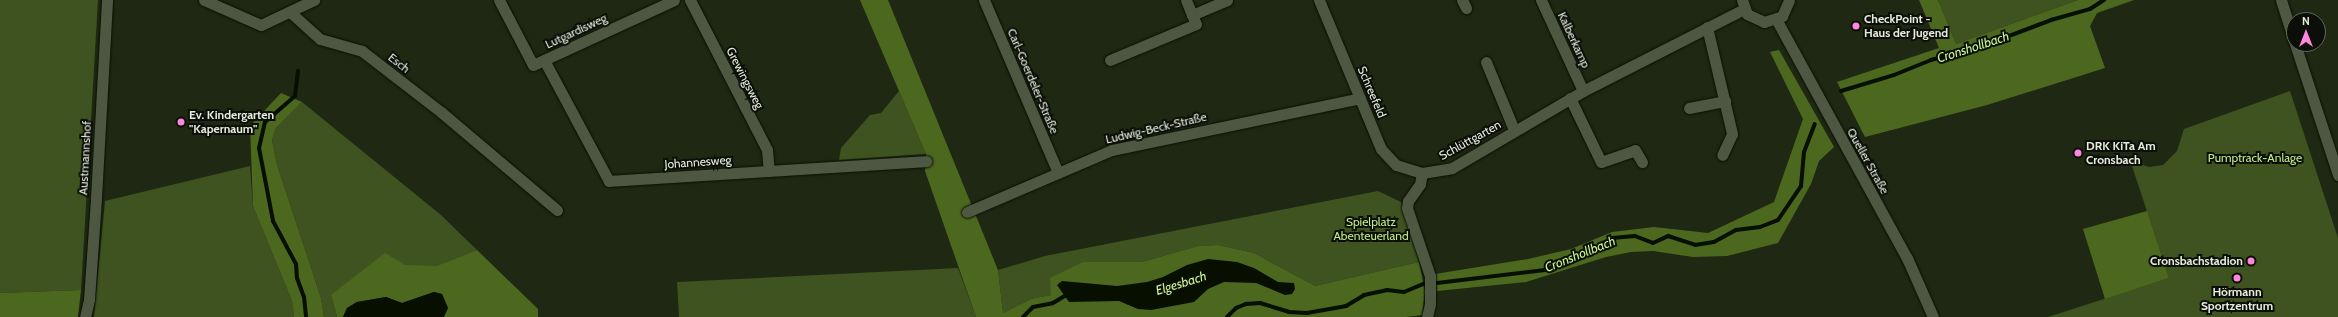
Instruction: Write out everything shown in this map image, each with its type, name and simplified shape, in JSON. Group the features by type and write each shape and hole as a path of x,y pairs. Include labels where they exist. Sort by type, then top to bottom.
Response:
{"street":[{"name":"Austmannshof","path":"85,317 89,299 96,205 107,0"},
{"path":"204,0 260,25 290,12 307,2"},
{"name":"Lutgardisweg","path":"499,0 533,65 674,0"},
{"name":"Grewingsweg","path":"690,0 767,150 769,171"},
{"name":"Carl-Goerdeler-Straße","path":"984,0 1058,173"},
{"path":"1110,60 1196,24 1186,0"},
{"path":"1192,15 1227,0"},
{"name":"Schreefeld","path":"1319,0 1381,149 1388,159 1396,165 1422,173"},
{"name":"Kalberkamp","path":"1541,0 1583,91"},
{"path":"1743,4 1758,21 1776,19 1786,11 1789,0"},
{"path":"2281,0 2286,15"},
{"name":"Schlüttgarten","path":"1422,173 1438,172 1452,168 1570,98 1707,27 1743,4"},
{"name":"Esch","path":"290,12 320,39 362,51 441,112 557,210"},
{"name":"Queller Straße","path":"1776,19 1907,258 1933,317"},
{"path":"1707,27 1732,134 1722,155"},
{"path":"2298,52 2338,175"},
{"name":"Johannesweg","path":"544,60 609,181 926,161"},
{"name":"Schlüttgarten","path":"1486,62 1514,130"},
{"name":"Ludwig-Beck-Straße","path":"967,212 1112,150 1360,98"},
{"path":"1570,98 1601,162 1635,150 1642,162"},
{"path":"1689,108 1725,101"},
{"path":"1422,173 1420,184 1408,201 1407,208 1430,276 1430,304 1427,317"}],"green space":[{"path":"0,0 98,0 81,290 0,293"},
{"path":"860,0 888,0 998,270 1003,313 1031,299 1051,295 1050,278 1083,262 1142,262 1198,246 1218,245 1254,253 1315,286 1419,262 1425,291 1422,315 1406,317 976,317 925,171 926,154"},
{"path":"1919,0 1938,0 1956,44 2078,0 2134,0 2097,13 2090,26 2105,68 1987,105 1865,137 1837,82 1939,48"},
{"path":"1938,0 2078,0 1956,44"},
{"path":"1779,50 1834,147 1819,161 1811,184 1778,243 1727,256 1693,257 1653,251 1631,252 1606,257 1526,282 1437,291 1435,274 1528,259 1571,249 1612,232 1654,227 1708,233 1774,202 1803,119 1770,52"},
{"path":"899,91 926,154 839,160 841,148 870,115 881,113"},
{"name":"Pumptrack-Anlage","path":"2290,91 2338,238 2338,317 2048,317 2169,278 2129,157 2139,164 2149,167 2163,165 2177,151 2184,129"},
{"path":"281,93 302,102 276,128 272,140 277,165 321,298 324,317 294,317 292,301 253,206 250,126"},
{"path":"302,102 441,215 477,250 436,266 405,266 331,295 337,317 324,317 321,298 277,165 272,140 276,128"},
{"path":"250,166 253,206 292,301 294,317 94,317 105,201"},
{"name":"Spielplatz Abenteuerland","path":"1378,191 1401,202 1419,262 1315,286 1254,253 1218,245 1198,246 1142,262 1083,262 1051,295 1031,299 1003,313 998,270 1045,256"},
{"path":"2147,211 2169,278 2105,299 2083,229"},
{"path":"477,250 538,309 538,317 443,317 448,308 442,294 434,292 402,303 386,297 357,302 347,308 343,317 337,317 331,295 385,253 405,265 436,266"},
{"path":"958,268 976,317 679,317 677,282"},
{"path":"81,290 78,317 0,317 0,293"}],"water":[{"path":"1208,259 1237,262 1254,268 1278,282 1294,283 1295,289 1292,294 1285,295 1256,283 1224,282 1208,289 1194,302 1151,310 1138,309 1119,301 1069,302 1057,285 1062,281 1117,286 1147,282 1163,277 1187,265"},
{"path":"434,292 442,294 448,308 444,317 343,317 347,308 357,302 386,297 402,303"}],"waterway":[{"name":"Cronshollbach","path":"1841,91 1894,75 1931,60 1980,47 2051,20 2090,9 2104,0"},
{"path":"298,71 295,96 265,122 259,148 273,221 296,264 297,278 304,297 306,317"},
{"name":"Cronshollbach","path":"1437,283 1545,270 1596,249 1612,238 1635,236 1653,243 1668,236 1695,245 1714,242 1736,230 1760,227 1778,220 1801,186 1804,152 1815,124"},
{"name":"Cronshollbach","path":"1227,317 1236,308 1246,304 1260,303 1289,312 1307,313 1346,306 1364,295 1387,290 1404,292 1423,284"},
{"name":"Elgesbach","path":"1023,317 1033,307 1053,303 1068,294"}],"place":[{"name":"CheckPoint - Haus der Jugend","path":"1856,26"},
{"name":"Ev. Kindergarten \"Kapernaum\"","path":"181,122"},
{"name":"DRK KiTa Am Cronsbach","path":"2078,153"},
{"name":"Cronsbachstadion","path":"2251,261"},
{"name":"Hörmann Sportzentrum","path":"2237,278"}]}
